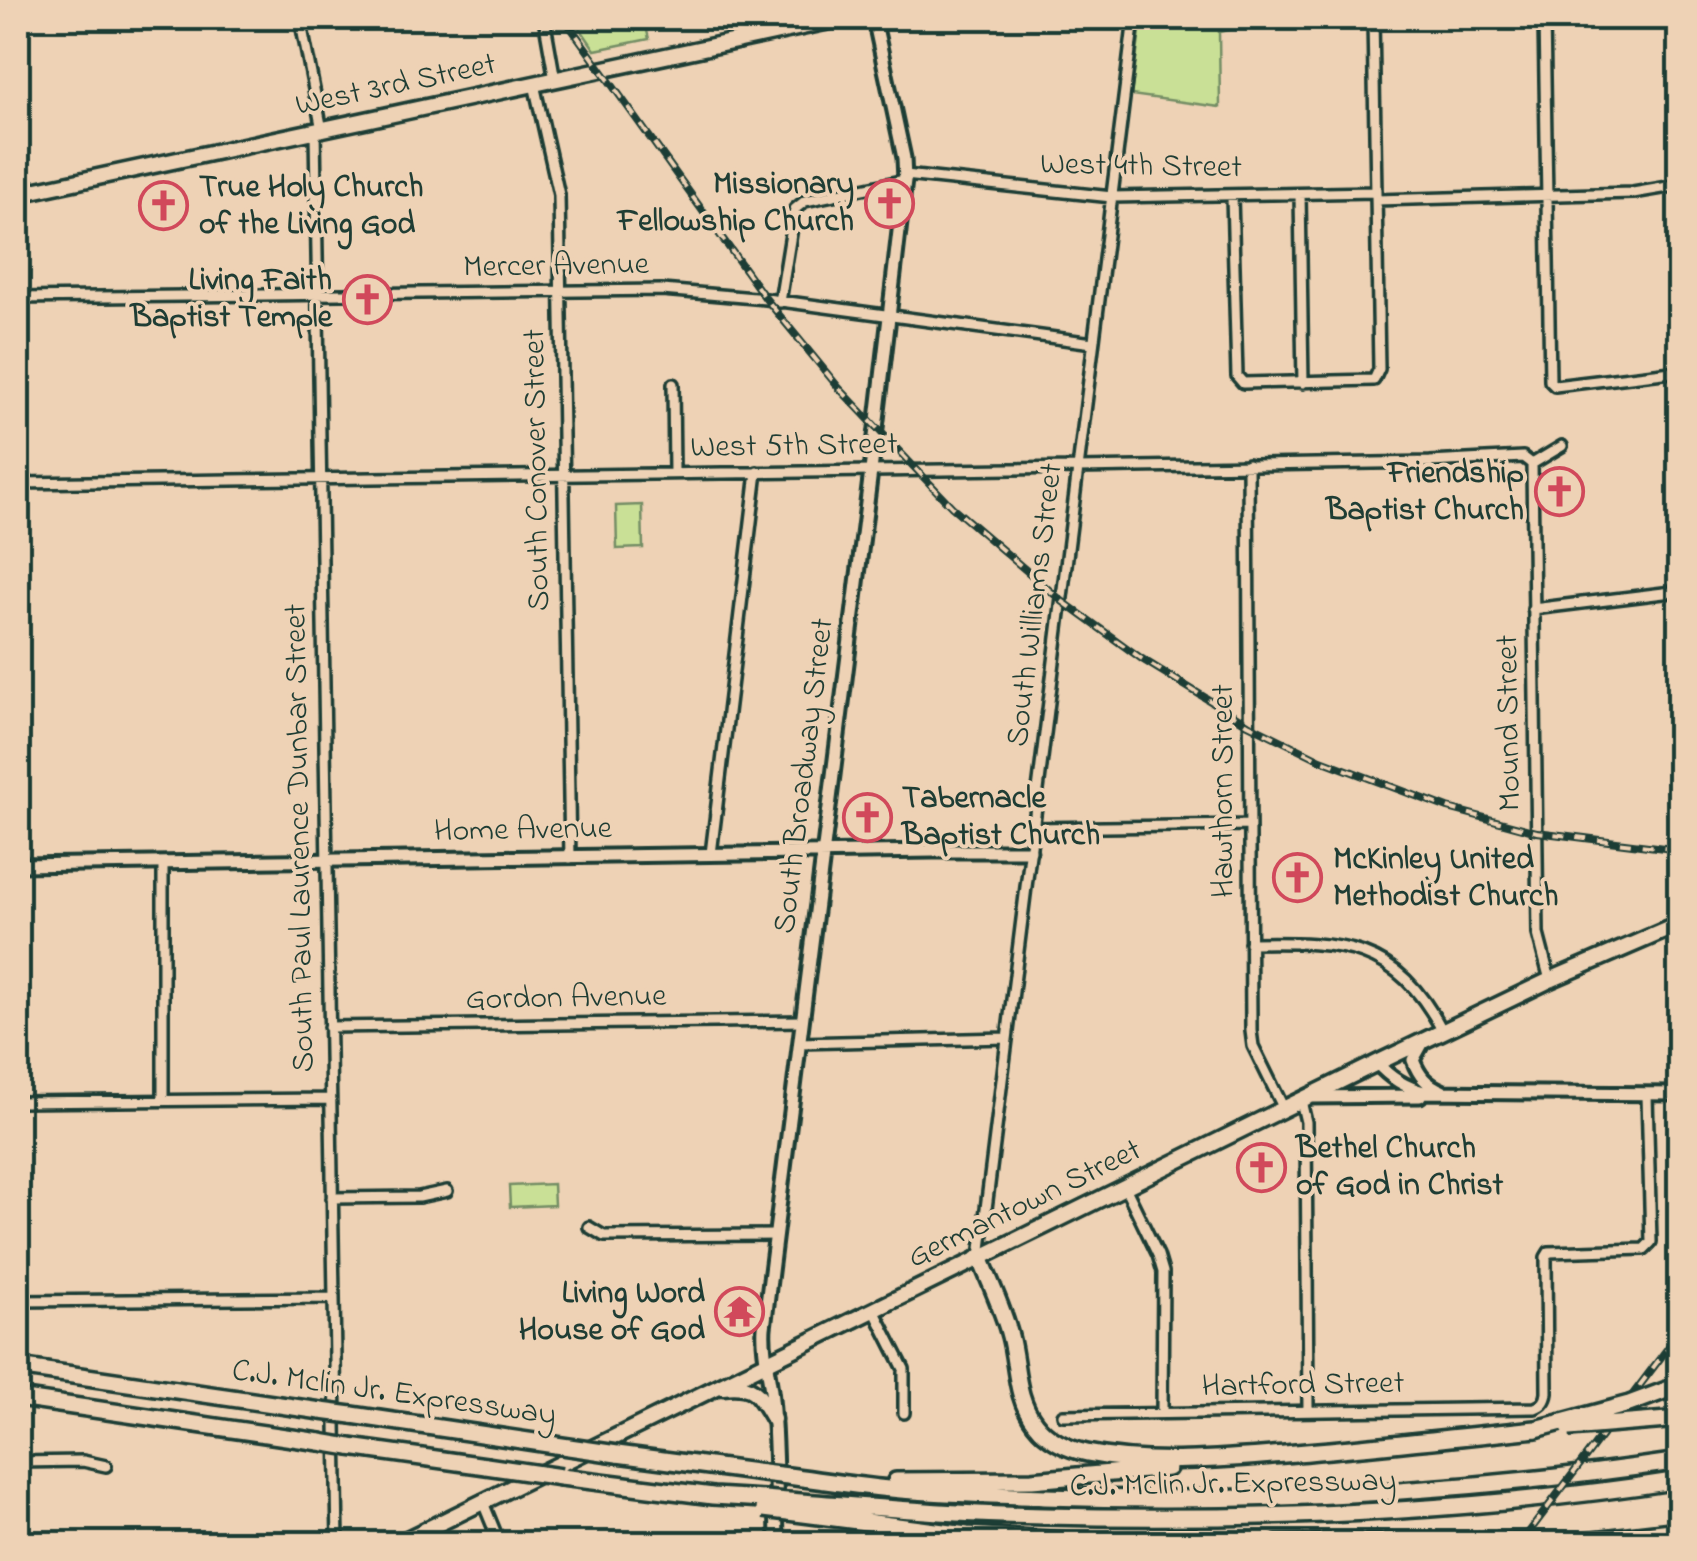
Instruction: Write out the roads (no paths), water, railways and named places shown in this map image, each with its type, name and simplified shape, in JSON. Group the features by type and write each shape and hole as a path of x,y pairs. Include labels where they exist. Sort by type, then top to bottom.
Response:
{"highway":[{"path":"980,1257 1011,1338 1020,1394 1036,1424 1066,1446 1093,1454 1141,1460 1226,1458 1680,1419"},
{"name":"C.J. Mclin Jr. Expressway","path":"18,1367 617,1454 899,1490 1004,1496 1272,1498 1528,1481 1680,1461"},
{"path":"1536,1429 1629,1404 1680,1385"},
{"name":"C.J. Mclin Jr. Expressway","path":"18,1398 788,1507 1168,1518 1297,1515 1459,1505 1680,1480"},
{"path":"828,1481 1032,1480 1144,1471 1226,1458"},
{"path":"788,1507 967,1536 1114,1544"},
{"path":"1586,1542 1680,1530"},
{"path":"1277,1544 1680,1542"}],"main road":[{"name":"West 3rd Street","path":"18,194 844,18"},
{"name":"Germantown Street","path":"397,1544 1377,1063 1550,980 1680,924"},
{"path":"718,1388 749,1387 774,1419"}],"street":[{"name":"South Paul Laurence Dunbar Street","path":"300,18 318,130 338,1544"},
{"path":"544,18 555,80"},
{"name":"South Broadway Street","path":"776,1544 774,1419 763,1339 905,177 874,18"},
{"name":"South Williams Street","path":"980,1257 1134,18"},
{"path":"1232,196 1237,376 1244,384 1374,380 1379,374 1373,18"},
{"path":"1544,18 1550,381 1555,386 1680,370"},
{"name":"South Conover Street","path":"534,84 559,195 570,858"},
{"name":"West 4th Street","path":"780,302 794,209 805,202 905,177 1112,198 1300,194 1547,196 1633,193 1680,185"},
{"path":"1300,194 1303,383"},
{"name":"Mercer Avenue","path":"18,298 662,290 1093,343"},
{"path":"673,384 674,473"},
{"path":"1532,464 1562,446"},
{"name":"West 5th Street","path":"18,483 1430,462 1523,457 1532,464"},
{"name":"Hawthorn Street","path":"1248,464 1250,1032 1284,1109"},
{"name":"Mound Street","path":"1532,464 1538,934 1550,980"},
{"path":"711,854 757,472"},
{"path":"1534,609 1680,591"},
{"path":"1033,828 1249,825"},
{"name":"Home Avenue","path":"18,866 1030,851"},
{"path":"163,864 164,1100"},
{"path":"1250,943 1325,944 1371,956 1418,991 1443,1032"},
{"name":"Gordon Avenue","path":"330,1027 802,1021"},
{"path":"799,1042 1007,1038"},
{"path":"1423,1042 1413,1060 1418,1074 1451,1093"},
{"path":"1377,1063 1390,1077 1413,1089 1466,1094"},
{"name":"Hartford Street","path":"1063,1415 1535,1408 1543,1404 1547,1393 1549,1252 1644,1250 1651,1242 1647,1094"},
{"path":"1308,1410 1305,1099 1680,1094"},
{"path":"18,1102 330,1098"},
{"path":"1125,1187 1163,1272 1162,1412"},
{"path":"332,1198 419,1197 447,1191"},
{"path":"589,1227 604,1236 776,1235"},
{"path":"18,1301 334,1298"},
{"path":"874,1310 904,1369 904,1413"},
{"path":"18,1462 82,1461 106,1466"},
{"path":"482,1500 500,1544"}],"railway":[{"path":"564,18 766,299 839,388 952,507 1062,601 1142,659 1248,724 1321,760 1448,808 1537,832 1680,850"},
{"path":"1520,1544 1680,1332"}],"place":[{"name":"Missionary Fellowship Church","path":"889,203"},
{"name":"True Holy Church of the Living God","path":"164,206"},
{"name":"Living Faith Baptist Temple","path":"367,299"},
{"name":"Friendship Baptist Church","path":"1559,492"},
{"name":"Tabernacle Baptist Church","path":"867,817"},
{"name":"McKinley United Methodist Church","path":"1298,878"},
{"name":"Bethel Church of God in Christ","path":"1261,1167"},
{"name":"Living Word House of God","path":"740,1312"}]}
